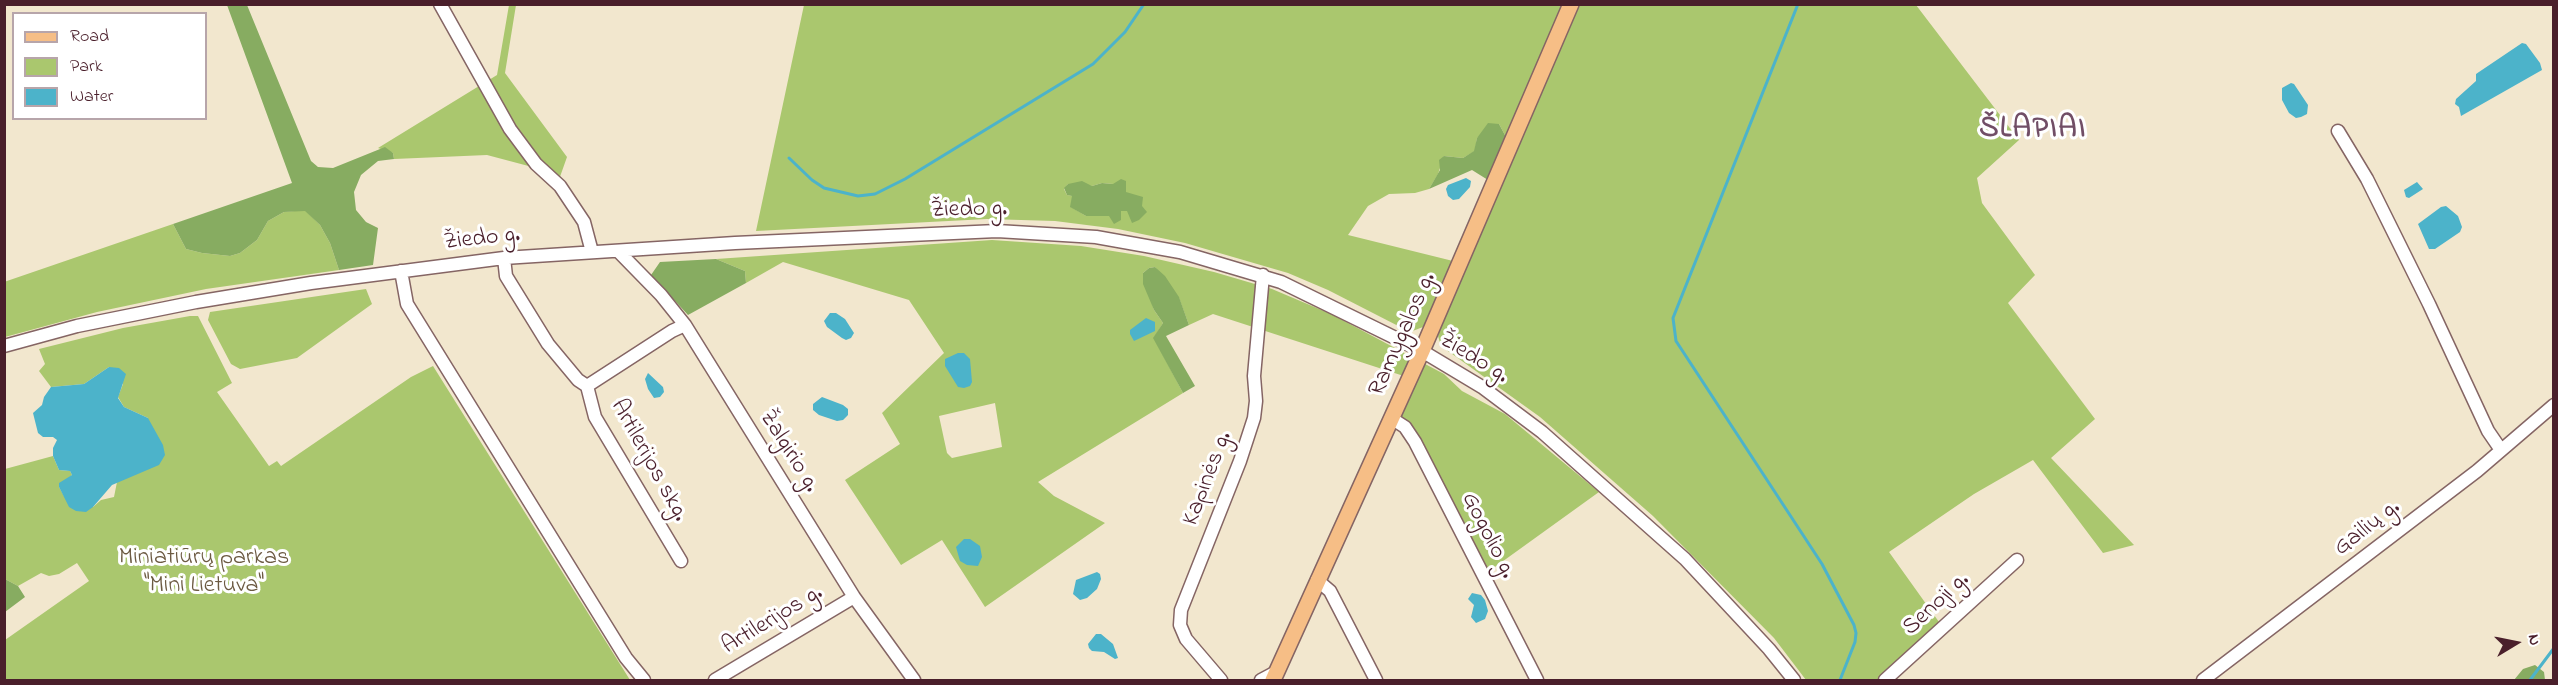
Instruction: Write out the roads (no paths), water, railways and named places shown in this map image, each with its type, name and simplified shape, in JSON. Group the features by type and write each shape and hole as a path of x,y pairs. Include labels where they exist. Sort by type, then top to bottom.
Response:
{"main road":[{"name":"Ramygalos g.","path":"1274,676 1422,351 1571,4"}],"street":[{"path":"440,4 510,129 536,164 560,186 584,222 592,252"},
{"path":"2338,131 2367,179 2429,303 2488,430 2501,450"},
{"name":"Žiedo g.","path":"4,346 140,313 302,284 504,258 926,232 1021,232 1117,241 1180,252 1263,275 1422,351 1482,387 1542,432 1684,559 1769,649 1794,681"},
{"name":"Žalgirio g.","path":"619,252 661,295 685,325 854,597 914,681"},
{"path":"504,258 506,276 548,344 578,380 587,386"},
{"path":"401,271 406,304 626,658 644,681"},
{"name":"Kapinės g.","path":"1221,681 1186,639 1180,625 1181,610 1240,461 1254,418 1256,401 1254,376 1263,275"},
{"name":"Artilerijos skg.","path":"681,561 595,417 587,386 685,325"},
{"name":"Gailių g.","path":"2203,681 2441,499 2553,405"},
{"name":"Gogolio g.","path":"1391,418 1405,427 1415,442 1537,681"},
{"name":"Senoji g.","path":"1885,681 2017,560"},
{"path":"1317,580 1330,591 1376,681"},
{"name":"Artilerijos g.","path":"715,681 854,597"},
{"path":"1261,681 1274,676"}],"water":[{"path":"2522,43 2526,44 2540,63 2542,70 2461,116 2459,107 2455,104 2456,99 2476,81 2476,74"},
{"path":"2291,83 2308,105 2307,114 2301,117 2296,118 2289,113 2282,100 2282,88"},
{"path":"1466,178 1471,181 1470,187 1459,199 1453,200 1448,196 1446,189 1448,185"},
{"path":"2417,182 2423,189 2409,198 2406,197 2404,190"},
{"path":"2446,206 2458,216 2462,227 2460,232 2435,249 2429,249 2418,224 2441,207"},
{"path":"830,313 836,313 845,319 854,333 851,338 846,340 827,327 824,321"},
{"path":"1146,318 1155,322 1155,331 1134,341 1130,330"},
{"path":"958,353 964,353 970,359 972,382 970,386 964,388 958,387 945,366 945,359"},
{"path":"109,367 119,368 126,374 118,398 124,407 148,418 163,445 165,455 159,465 112,485 86,512 76,511 69,507 59,487 59,483 72,475 70,471 59,470 53,456 53,448 57,440 53,437 43,437 38,433 33,413 42,405 51,387 84,384"},
{"path":"648,373 663,387 664,392 660,397 654,398 648,389 645,379"},
{"path":"822,397 843,405 848,409 848,415 843,420 837,421 819,415 813,410 813,404"},
{"path":"964,539 970,539 980,546 982,557 978,566 967,565 960,561 956,547"},
{"path":"1097,572 1101,579 1097,589 1087,598 1080,600 1073,594 1076,580"},
{"path":"1472,593 1481,595 1488,611 1485,619 1476,623 1471,617 1474,605 1468,599"},
{"path":"1096,634 1101,634 1113,644 1118,658 1115,659 1104,652 1092,651 1089,648 1088,644"}],"waterway":[{"path":"789,158 824,188 858,196 875,194 905,179 1093,64 1125,32 1144,4"},
{"path":"1798,4 1673,318 1676,341 1822,564 1854,625 1855,642 1840,680"},
{"path":"2530,680 2554,648"}],"district":[{"name":"ŠLAPIAI","path":"2033,131"}],"park label":[{"name":"Miniatiūrų parkas \"Mini Lietuva\"","path":"204,573"}]}
